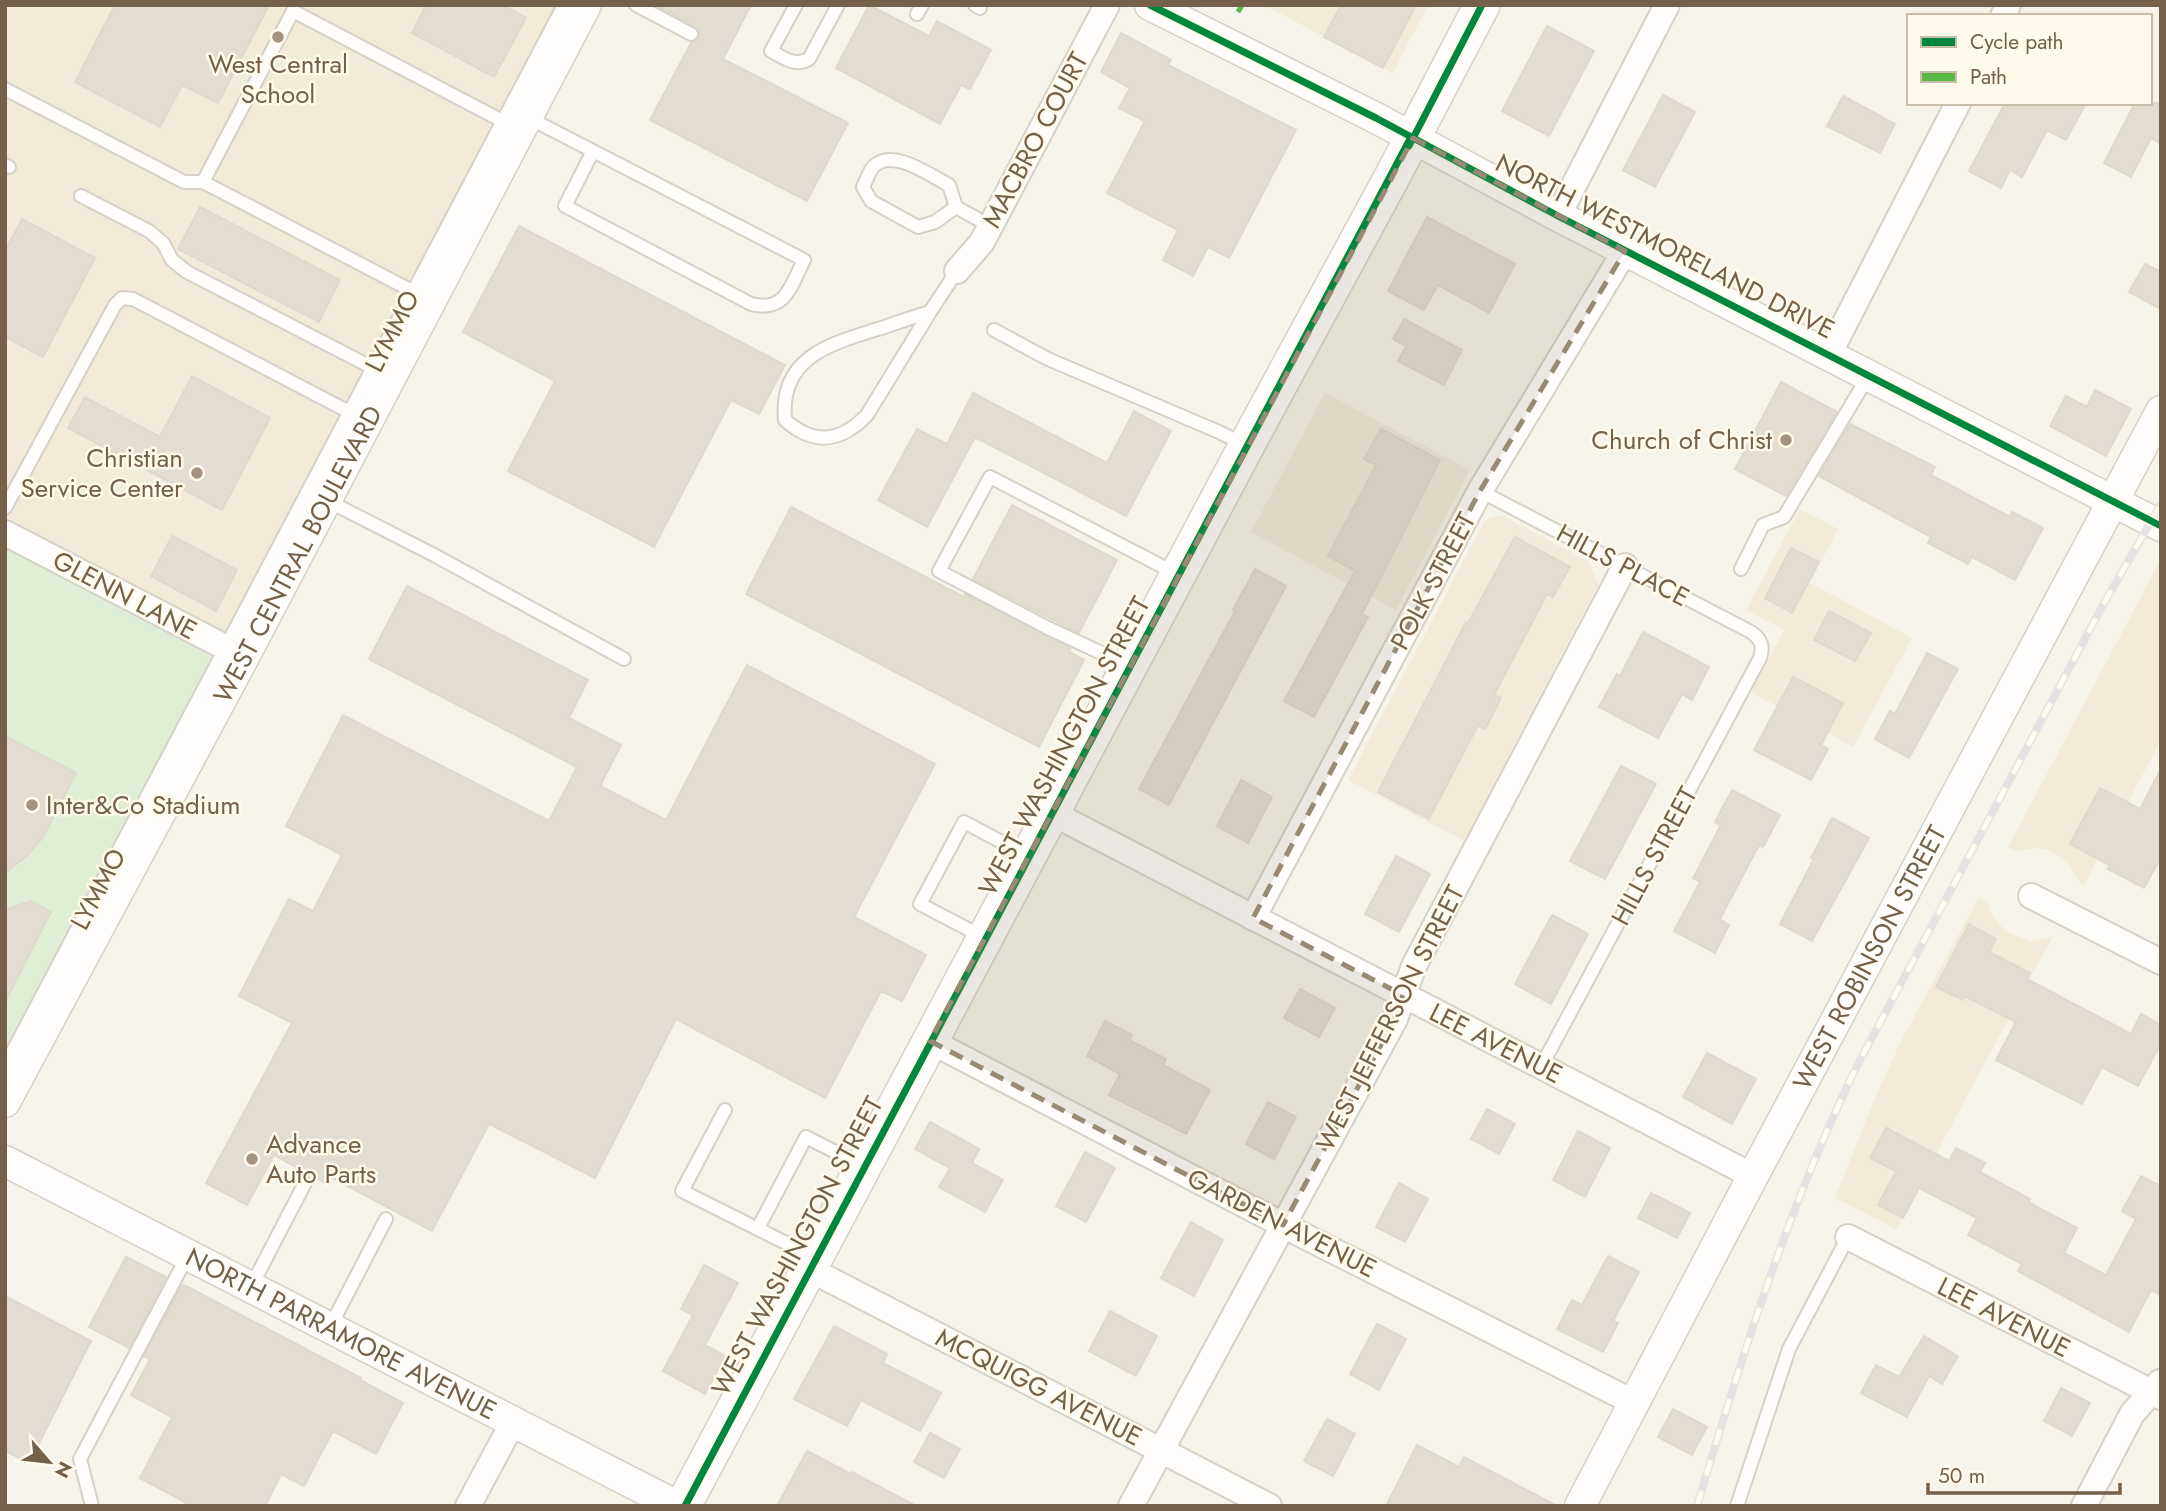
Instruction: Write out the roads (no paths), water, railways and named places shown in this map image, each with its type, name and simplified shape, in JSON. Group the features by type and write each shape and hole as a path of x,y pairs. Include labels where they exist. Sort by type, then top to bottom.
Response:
{"main road":[{"name":"WEST WASHINGTON STREET","path":"683,1506 1482,5"}],"street":[{"name":"WEST CENTRAL BOULEVARD","path":"5,1102 235,652 326,500 358,417 421,296 586,5"},
{"name":"MACBRO COURT","path":"957,271 982,242 1107,5"},
{"name":"NORTH WESTMORELAND DRIVE","path":"1150,5 1413,138 1625,251 2161,526"},
{"path":"1558,216 1667,5"},
{"path":"1829,354 1957,105"},
{"name":"POLK STREET","path":"1253,918 1480,491 1625,251"},
{"name":"WEST ROBINSON STREET","path":"1580,1506 2161,411"},
{"name":"GLENN LANE","path":"5,533 235,652"},
{"name":"WEST JEFFERSON STREET","path":"1131,1506 1395,1019 1414,966 1625,566"},
{"name":"LEE AVENUE","path":"1052,813 1753,1176"},
{"path":"2031,896 2161,962"},
{"name":"GARDEN AVENUE","path":"930,1041 1283,1225 1635,1403"},
{"name":"NORTH PARRAMORE AVENUE","path":"5,1161 677,1506"},
{"name":"LEE AVENUE","path":"1848,1237 2157,1390"},
{"name":"MCQUIGG AVENUE","path":"812,1263 1160,1451 1269,1506"},
{"path":"2084,1506 2132,1413 2157,1390"},
{"path":"468,1506 513,1422"}],"lane":[{"path":"517,123 564,5"},
{"path":"636,5 691,34"},
{"path":"796,5 771,51 795,63 809,59 838,5"},
{"path":"203,182 293,11 517,123 593,151 804,260 785,298 778,303 760,307 751,304 565,206 593,151"},
{"path":"5,89 184,182 203,182 421,296"},
{"path":"956,207 935,222 918,227 871,201 863,187 873,167 886,159 898,159 949,185 956,207 990,226"},
{"path":"81,196 149,231 163,243 172,260 187,272 373,368"},
{"path":"930,312 830,345 813,354 797,370 785,392 785,420 797,431 811,437 828,438 855,428 867,415 957,271"},
{"name":"LYMMO","path":"5,1066 235,652 358,417 373,368 421,296"},
{"path":"5,508 115,305 122,298 133,299 358,417"},
{"path":"994,330 1048,359 1247,446"},
{"path":"1741,569 1763,525 1784,517 1869,374"},
{"path":"1130,667 939,571 990,477 1178,575"},
{"name":"HILLS PLACE","path":"1480,491 1751,632 1762,644"},
{"path":"326,500 624,659"},
{"name":"HILLS STREET","path":"1541,1067 1760,658 1762,644"},
{"path":"985,938 920,904 957,834 964,822 1029,857"},
{"path":"725,1110 682,1191 758,1228 812,1263"},
{"path":"758,1228 806,1137 863,1166"},
{"path":"251,1287 305,1183"},
{"path":"330,1327 386,1219"},
{"path":"1737,1506 1789,1349 1848,1237"},
{"path":"92,1506 80,1459 188,1255"}],"railway":[{"path":"1697,1506 1769,1281 1833,1117 1858,1064 2103,605 2161,504"}],"place":[{"name":"West Central School","path":"278,37"},
{"name":"Church of Christ","path":"1786,440"},
{"name":"Christian Service Center","path":"197,473"},
{"name":"Inter&Co Stadium","path":"32,805"},
{"name":"Advance Auto Parts","path":"252,1159"}]}
